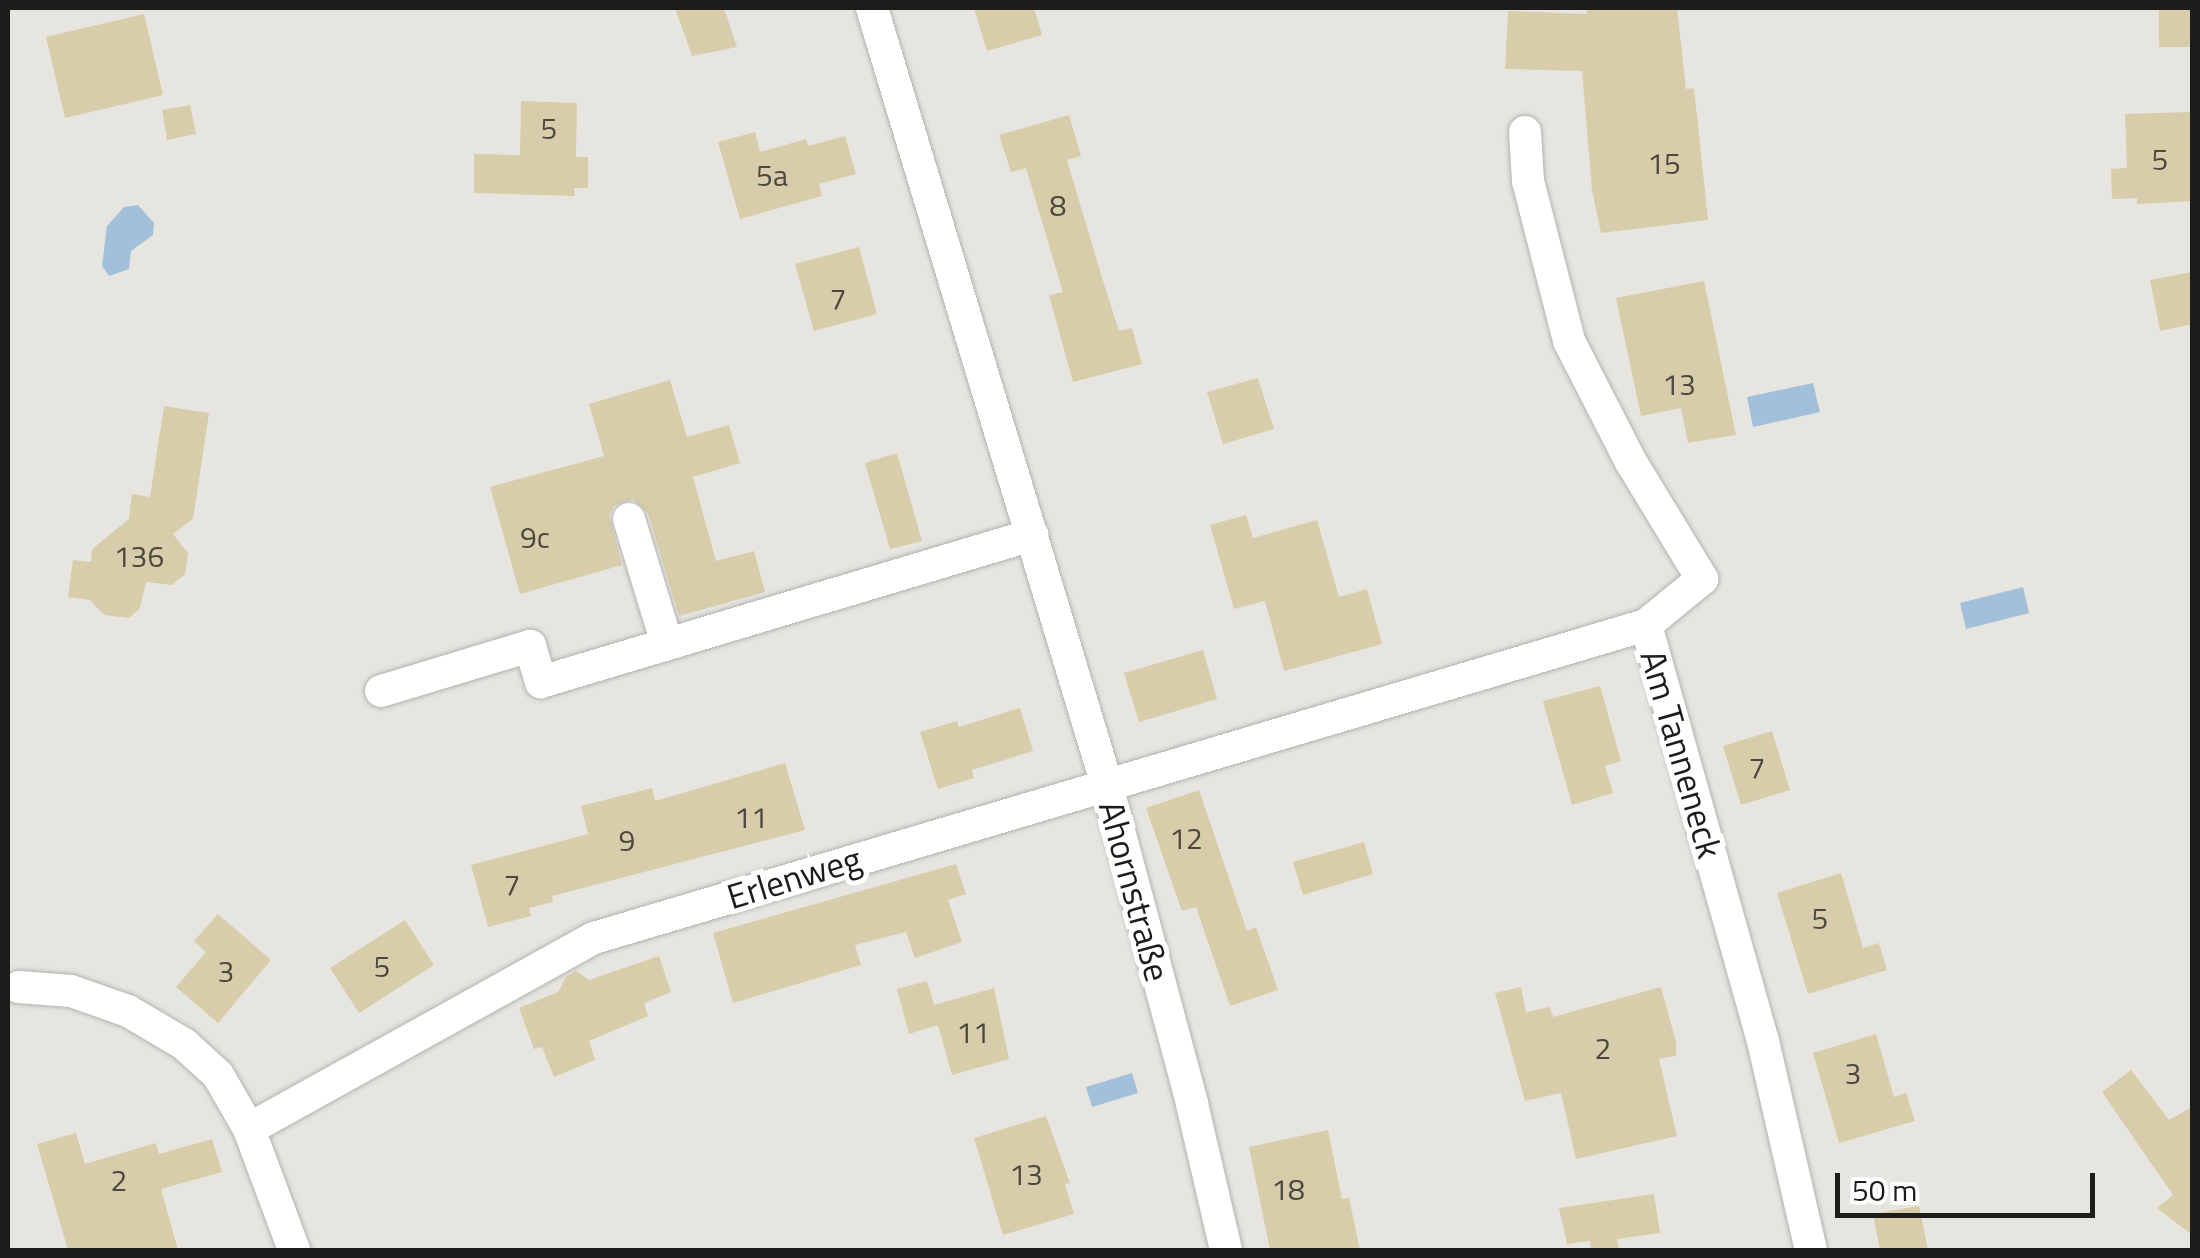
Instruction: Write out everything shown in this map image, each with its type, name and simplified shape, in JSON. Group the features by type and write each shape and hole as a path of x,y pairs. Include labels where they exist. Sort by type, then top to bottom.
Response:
{"street":[{"name":"Ahornstraße","path":"872,8 1106,782 1192,1104 1226,1250"},
{"name":"Am Tanneneck","path":"1526,132 1528,181 1569,341 1631,462 1702,578 1646,625 1763,1042 1812,1250"},
{"path":"629,519 667,644"},
{"path":"380,691 530,646 540,682 1032,535"},
{"name":"Erlenweg","path":"249,1129 594,938 1106,782 1646,625"},
{"path":"19,987 72,991 128,1011 184,1044 218,1075 249,1129 294,1250"}],"water":[{"path":"138,205 154,223 153,235 131,251 129,269 109,276 102,266 107,226 124,207"},
{"path":"1813,383 1820,412 1753,427 1747,397"},
{"path":"2023,587 2029,613 1966,629 1960,603"},
{"path":"1132,1073 1138,1093 1092,1107 1086,1087"}],"building":[{"path":"675,8 724,8 737,47 692,56"},
{"path":"974,8 1034,8 1042,35 987,51"},
{"path":"1587,8 1677,8 1686,89 1694,88 1708,220 1601,233 1592,190 1582,71 1505,69 1508,11 1587,14"},
{"path":"2159,8 2192,8 2192,47 2159,47"},
{"path":"144,14 163,95 65,118 46,37"},
{"path":"521,101 577,103 576,157 588,157 588,188 574,188 575,196 474,193 474,154 520,155"},
{"path":"190,105 196,134 167,140 162,110"},
{"path":"2190,112 2192,201 2137,204 2137,198 2112,199 2111,169 2127,168 2125,114"},
{"path":"1069,115 1081,156 1067,160 1119,331 1132,328 1142,364 1073,382 1049,295 1063,292 1026,168 1011,172 999,135"},
{"path":"755,132 760,152 806,139 808,146 845,136 856,174 819,184 822,196 740,219 718,142"},
{"path":"859,247 877,314 814,331 795,264"},
{"path":"2192,272 2192,324 2160,331 2150,280"},
{"path":"1704,281 1736,435 1688,443 1681,408 1641,416 1616,298"},
{"path":"1258,378 1274,429 1223,444 1207,392"},
{"path":"670,380 687,437 729,425 740,463 693,477 716,561 754,551 765,592 679,616 648,513 633,499 615,505 609,515 622,565 520,594 490,487 604,456 589,404"},
{"path":"164,406 209,413 193,519 173,534 188,553 185,574 172,585 146,582 140,608 129,618 104,615 90,600 68,597 73,560 91,562 92,549 129,519 132,494 150,497"},
{"path":"897,453 922,541 890,549 865,463"},
{"path":"1246,515 1253,538 1317,520 1339,597 1367,589 1382,644 1284,671 1265,601 1234,609 1210,525"},
{"path":"1203,650 1217,699 1139,722 1124,673"},
{"path":"1600,686 1621,761 1605,766 1613,793 1572,805 1543,701"},
{"path":"1020,708 1033,751 972,770 974,778 938,789 920,732 957,721 959,727"},
{"path":"1772,731 1790,790 1741,805 1723,746"},
{"path":"785,763 805,830 552,896 553,902 529,908 531,916 488,927 471,865 588,834 581,806 652,788 655,801"},
{"path":"1199,790 1247,931 1256,927 1278,990 1230,1006 1196,907 1182,911 1146,808"},
{"path":"1364,842 1373,874 1303,895 1293,862"},
{"path":"956,864 966,894 948,900 962,942 915,958 906,932 855,945 861,965 733,1003 713,933"},
{"path":"1841,873 1863,948 1879,943 1887,970 1808,994 1777,893"},
{"path":"218,914 271,960 218,1023 176,987 206,952 194,941"},
{"path":"405,920 434,965 359,1013 330,968"},
{"path":"659,956 671,992 644,1003 648,1016 589,1041 595,1060 554,1077 542,1047 534,1049 519,1008 558,992 566,977 576,971 589,980"},
{"path":"927,981 934,1005 994,988 1009,1059 952,1075 938,1025 909,1034 897,989"},
{"path":"1521,987 1526,1012 1550,1007 1553,1017 1661,987 1676,1056 1659,1059 1677,1136 1576,1159 1561,1093 1525,1101 1495,993"},
{"path":"1876,1034 1894,1097 1906,1093 1915,1121 1839,1143 1813,1053"},
{"path":"2131,1070 2169,1120 2192,1107 2192,1235 2157,1208 2173,1195 2102,1092"},
{"path":"1046,1116 1070,1183 1065,1184 1074,1214 1003,1235 974,1138"},
{"path":"1328,1130 1342,1199 1349,1198 1360,1250 1270,1250 1249,1147"},
{"path":"76,1133 85,1164 156,1143 159,1154 212,1139 222,1172 161,1189 178,1250 68,1250 37,1144"},
{"path":"1654,1194 1660,1233 1617,1239 1619,1250 1591,1250 1590,1241 1567,1244 1559,1208"},
{"path":"1919,1206 1928,1250 1880,1250 1873,1214"}]}
